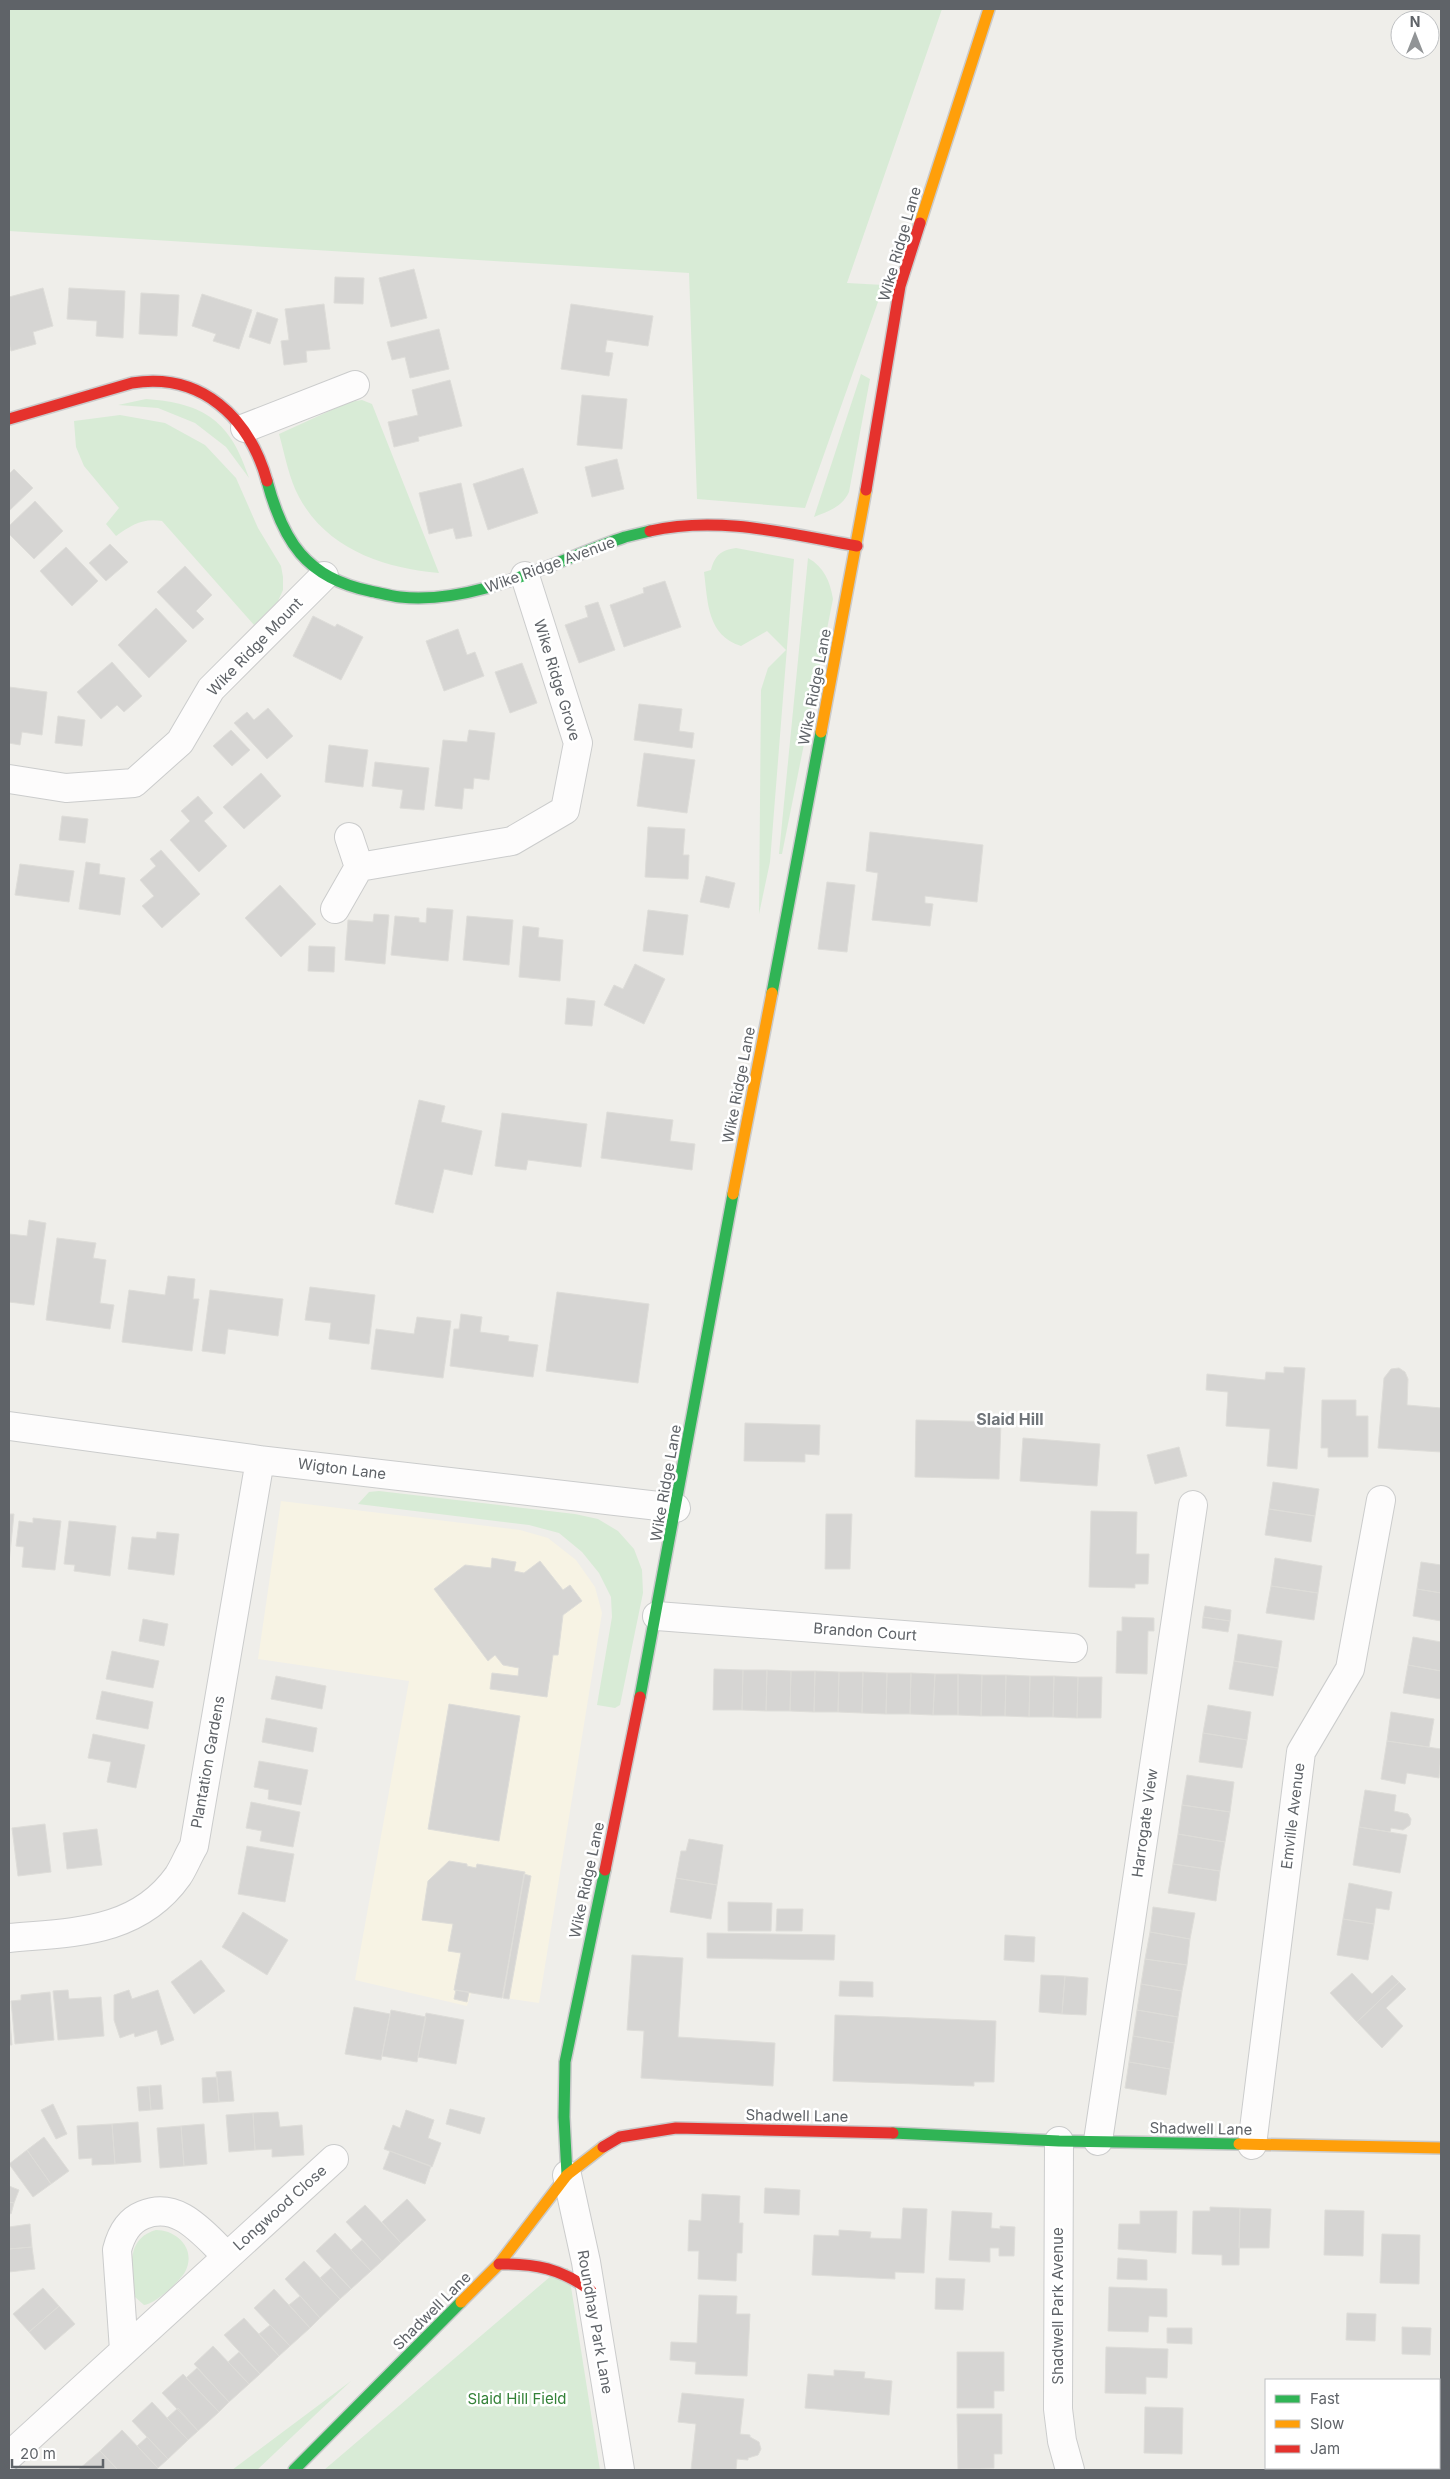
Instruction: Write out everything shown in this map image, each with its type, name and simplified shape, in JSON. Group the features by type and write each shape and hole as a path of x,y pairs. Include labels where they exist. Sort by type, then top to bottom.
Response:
{"street":[{"name":"Wike Ridge Lane","path":"567,2175 564,2117 565,2062 658,1616 676,1508 857,546 900,286 988,9"},
{"name":"Wike Ridge Avenue","path":"9,419 121,386 155,380 190,386 221,402 245,428 260,459 280,524 303,557 324,576 363,590 414,599 475,591 525,576 592,548 660,528 688,525 724,525 857,546"},
{"path":"245,428 355,384"},
{"name":"Wike Ridge Mount","path":"9,779 66,788 134,782 180,742 211,689 324,576"},
{"name":"Wike Ridge Grove","path":"359,867 512,841 565,810 578,743 525,576"},
{"path":"334,909 359,867 349,837"},
{"name":"Wigton Lane","path":"9,1426 260,1460 676,1508"},
{"name":"Plantation Gardens","path":"9,1938 91,1930 124,1921 154,1902 178,1876 194,1846 260,1460"},
{"name":"Emville Avenue","path":"1252,2145 1301,1752 1350,1669 1381,1500"},
{"name":"Harrogate View","path":"1098,2141 1193,1505"},
{"name":"Brandon Court","path":"658,1616 1073,1648"},
{"name":"Shadwell Lane","path":"294,2470 499,2264 567,2175 594,2152 620,2137 676,2128 866,2132 1059,2141 1441,2148"},
{"name":"Shadwell Park Avenue","path":"1059,2141 1058,2409 1062,2441 1070,2470"},
{"name":"Longwood Close","path":"9,2456 334,2159"},
{"name":"Roundhay Park Lane","path":"567,2175 591,2291 620,2470"},
{"name":"Longwood Close","path":"124,2350 117,2250 120,2237 128,2225 138,2217 151,2212 164,2211 178,2214 189,2221 227,2256"},
{"path":"499,2264 532,2263 556,2269 577,2280 591,2291"}],"shaded area":[{"path":"281,1501 520,1530 548,1538 576,1560 595,1587 602,1613 539,2003 471,1993 467,2006 355,1980 409,1681 258,1659"}],"green space":[{"path":"9,9 942,9 847,283 884,285 805,508 697,499 689,273 9,231"},
{"path":"861,374 870,379 849,492 839,505 814,517"},
{"path":"146,399 184,405 200,411 213,419 224,429 234,443 249,478 226,447 195,423 158,408 118,405"},
{"path":"362,400 372,404 439,573 397,566 358,553 341,543 325,530 311,515 299,497 290,475 279,434 349,402"},
{"path":"120,415 165,423 205,445 236,478 258,528 281,566 283,577 283,590 278,601 254,625 162,521 155,520 137,523 116,536 106,524 119,508 84,466 76,447 74,421"},
{"path":"736,548 794,559 770,862 759,914 761,690 768,668 786,650 767,631 741,646 730,641 715,626 708,606 704,572 711,570 719,554"},
{"path":"808,558 822,570 830,586 833,599 782,854 779,854"},
{"path":"379,1491 575,1514 598,1519 618,1531 634,1549 642,1570 643,1593 620,1705 615,1708 597,1705 612,1617 611,1597 599,1573 582,1552 559,1533 529,1525 358,1504 369,1492"},
{"path":"156,2230 171,2233 183,2242 187,2249 188,2264 185,2272 172,2286 160,2297 144,2305 135,2297 132,2257 139,2241 146,2234"},
{"name":"Slaid Hill Field","path":"568,2268 600,2470 324,2470 558,2270"},
{"path":"351,2381 257,2470 232,2470"}],"building":[{"path":"414,269 427,318 391,327 379,278"},
{"path":"335,277 364,278 363,304 334,303"},
{"path":"43,288 53,326 33,332 36,344 11,351 9,342 9,297"},
{"path":"69,288 125,291 123,338 96,336 97,321 67,319"},
{"path":"141,293 179,295 177,336 139,334"},
{"path":"202,294 252,310 239,349 213,341 216,334 192,326"},
{"path":"324,304 330,349 306,351 307,362 284,365 281,341 289,340 285,309"},
{"path":"571,304 653,316 648,346 607,340 605,352 613,353 609,376 561,369"},
{"path":"257,312 278,319 270,344 249,337"},
{"path":"439,329 449,369 410,378 405,357 392,360 387,342"},
{"path":"450,380 462,426 418,437 419,441 394,447 388,422 418,415 412,390"},
{"path":"582,395 627,399 622,449 577,445"},
{"path":"617,459 624,489 592,497 585,467"},
{"path":"523,468 538,513 488,530 473,484"},
{"path":"14,469 33,488 9,511 9,474"},
{"path":"461,483 472,536 456,539 453,528 429,534 419,493"},
{"path":"35,501 63,531 34,559 9,534 9,526"},
{"path":"110,544 128,562 106,581 89,563"},
{"path":"66,547 98,581 72,606 40,571"},
{"path":"185,566 212,595 196,611 204,619 193,629 157,592"},
{"path":"665,581 681,627 624,647 610,605 644,593 643,588"},
{"path":"598,602 615,650 579,663 565,625 588,617 585,606"},
{"path":"156,608 187,641 149,678 118,645"},
{"path":"313,616 335,627 337,624 363,637 341,680 293,656"},
{"path":"458,629 467,655 475,652 484,676 444,691 426,641"},
{"path":"112,662 142,696 124,712 117,705 101,719 77,692"},
{"path":"522,663 537,703 510,713 495,672"},
{"path":"9,687 47,692 42,735 22,732 20,745 9,743"},
{"path":"639,704 682,709 679,731 694,733 692,748 634,740"},
{"path":"268,708 293,736 267,759 234,723 247,712 254,720"},
{"path":"58,716 85,720 82,746 55,743"},
{"path":"231,730 250,750 232,766 213,746"},
{"path":"469,730 495,733 489,780 474,778 473,789 464,788 462,809 435,806 443,740 467,742"},
{"path":"329,745 368,750 363,787 325,782"},
{"path":"644,753 695,760 687,813 637,806"},
{"path":"375,762 429,768 424,810 400,808 403,790 372,786"},
{"path":"261,773 281,796 244,829 223,807"},
{"path":"198,796 213,813 204,821 227,846 199,872 170,840 190,821 181,811"},
{"path":"62,816 88,819 85,843 59,840"},
{"path":"648,827 685,829 683,855 689,855 688,879 645,877"},
{"path":"870,832 983,845 977,902 925,896 925,903 933,904 930,926 872,920 878,873 866,871"},
{"path":"161,850 200,894 162,928 142,906 154,896 140,880 156,866 150,859"},
{"path":"86,862 100,864 99,874 125,878 120,915 79,909"},
{"path":"20,864 74,871 69,902 15,895"},
{"path":"706,876 735,883 729,908 700,902"},
{"path":"827,882 855,885 847,952 818,949"},
{"path":"280,885 316,924 281,957 245,918"},
{"path":"427,908 453,910 448,961 391,955 395,916 419,918 419,922 426,923"},
{"path":"648,910 688,915 683,955 643,951"},
{"path":"374,914 389,915 385,964 345,960 348,920 373,922"},
{"path":"467,916 513,920 509,965 463,960"},
{"path":"523,926 539,928 538,937 563,940 560,981 519,977"},
{"path":"309,946 335,947 334,972 308,971"},
{"path":"635,964 665,979 644,1024 604,1005 614,985 623,989"},
{"path":"567,998 595,1001 592,1026 565,1024"},
{"path":"419,1100 445,1106 441,1122 482,1131 472,1175 444,1169 433,1213 395,1204"},
{"path":"607,1112 673,1120 670,1141 695,1144 692,1170 601,1158"},
{"path":"502,1113 587,1124 581,1167 528,1160 526,1170 495,1166"},
{"path":"29,1220 46,1223 34,1305 9,1302 9,1234 27,1236"},
{"path":"57,1238 96,1243 93,1258 106,1260 100,1303 114,1305 110,1329 46,1320"},
{"path":"168,1276 195,1279 193,1299 199,1299 192,1351 122,1342 129,1290 165,1295"},
{"path":"310,1287 375,1295 369,1344 329,1339 331,1323 305,1320"},
{"path":"210,1290 283,1299 278,1336 228,1329 225,1354 202,1351"},
{"path":"557,1292 649,1304 638,1383 546,1371"},
{"path":"461,1314 482,1317 480,1332 509,1336 508,1341 538,1345 533,1377 450,1366 454,1329 459,1329"},
{"path":"417,1317 451,1321 443,1378 371,1369 376,1329 414,1334"},
{"path":"1284,1367 1305,1368 1297,1469 1267,1466 1270,1429 1226,1426 1228,1392 1206,1390 1207,1374 1265,1380 1266,1372 1284,1373"},
{"path":"1399,1368 1405,1372 1408,1379 1407,1405 1441,1408 1441,1452 1378,1448 1384,1378 1391,1369"},
{"path":"1322,1400 1356,1400 1356,1416 1368,1416 1368,1457 1328,1457 1328,1448 1321,1448"},
{"path":"916,1420 1001,1422 999,1479 915,1477"},
{"path":"745,1423 820,1425 819,1455 805,1454 805,1462 744,1461"},
{"path":"1023,1438 1100,1444 1097,1486 1020,1481"},
{"path":"1179,1447 1187,1476 1155,1484 1147,1455"},
{"path":"1273,1482 1319,1489 1315,1516 1269,1509"},
{"path":"1269,1509 1315,1516 1311,1542 1265,1535"},
{"path":"1091,1511 1137,1512 1136,1554 1149,1554 1148,1584 1135,1584 1135,1588 1089,1587"},
{"path":"9,1514 14,1514 9,1563"},
{"path":"826,1514 852,1514 850,1569 825,1569"},
{"path":"33,1518 61,1521 55,1570 22,1567 24,1547 16,1546 19,1521 33,1523"},
{"path":"69,1521 116,1526 110,1576 74,1571 75,1565 64,1564"},
{"path":"157,1532 179,1534 174,1575 128,1569 132,1537 156,1539"},
{"path":"492,1558 516,1562 514,1571 524,1573 540,1561 563,1590 570,1585 582,1601 563,1615 558,1655 553,1655 547,1697 490,1689 492,1673 518,1676 519,1668 503,1665 495,1655 488,1661 434,1589 465,1565 491,1568"},
{"path":"1275,1558 1322,1566 1318,1593 1271,1586"},
{"path":"1421,1562 1441,1565 1441,1593 1417,1589"},
{"path":"1271,1586 1318,1593 1314,1620 1266,1613"},
{"path":"1417,1589 1441,1593 1441,1621 1413,1616"},
{"path":"1205,1606 1231,1610 1230,1621 1203,1617"},
{"path":"1122,1617 1154,1618 1154,1631 1148,1631 1147,1674 1116,1673 1117,1631 1122,1631"},
{"path":"1203,1617 1230,1621 1228,1632 1202,1628"},
{"path":"143,1619 168,1624 164,1646 139,1641"},
{"path":"1238,1634 1282,1641 1278,1668 1234,1661"},
{"path":"1413,1637 1441,1642 1441,1671 1408,1665"},
{"path":"112,1651 159,1661 153,1688 106,1679"},
{"path":"1234,1661 1278,1668 1273,1696 1229,1689"},
{"path":"1408,1665 1441,1671 1441,1699 1403,1693"},
{"path":"714,1669 743,1670 742,1710 713,1710"},
{"path":"743,1670 767,1670 766,1711 742,1710"},
{"path":"767,1670 791,1671 790,1711 766,1711"},
{"path":"791,1671 815,1671 814,1712 790,1711"},
{"path":"815,1671 839,1672 838,1712 814,1712"},
{"path":"839,1672 863,1672 862,1713 838,1712"},
{"path":"863,1672 887,1673 886,1714 862,1713"},
{"path":"887,1673 911,1673 910,1714 886,1714"},
{"path":"911,1673 935,1674 933,1715 910,1714"},
{"path":"935,1674 958,1674 958,1715 933,1715"},
{"path":"958,1674 982,1675 981,1716 958,1715"},
{"path":"982,1675 1006,1675 1005,1716 981,1716"},
{"path":"1006,1675 1030,1676 1029,1717 1005,1716"},
{"path":"276,1676 326,1686 322,1709 271,1699"},
{"path":"1030,1676 1054,1676 1053,1717 1029,1717"},
{"path":"1054,1676 1078,1677 1077,1718 1053,1717"},
{"path":"1078,1677 1102,1677 1101,1718 1077,1718"},
{"path":"102,1691 153,1702 148,1729 96,1719"},
{"path":"449,1704 520,1716 499,1841 428,1829"},
{"path":"1208,1705 1251,1712 1247,1740 1203,1733"},
{"path":"1391,1712 1434,1719 1429,1747 1387,1741"},
{"path":"266,1718 317,1728 313,1752 262,1742"},
{"path":"1203,1733 1247,1740 1242,1768 1199,1762"},
{"path":"93,1734 145,1745 136,1788 107,1782 111,1762 88,1758"},
{"path":"1387,1741 1441,1749 1439,1778 1407,1773 1405,1784 1381,1779"},
{"path":"259,1761 308,1770 301,1805 268,1799 269,1790 254,1787"},
{"path":"1187,1775 1234,1782 1230,1812 1182,1805"},
{"path":"1365,1790 1396,1795 1394,1811 1408,1814 1411,1819 1410,1825 1403,1830 1391,1828 1390,1832 1359,1827"},
{"path":"251,1802 300,1812 293,1847 260,1841 262,1831 246,1828"},
{"path":"1182,1805 1230,1812 1225,1842 1178,1834"},
{"path":"45,1824 51,1872 18,1876 12,1828"},
{"path":"1359,1827 1407,1835 1400,1873 1353,1865"},
{"path":"97,1829 102,1865 67,1869 63,1833"},
{"path":"1178,1834 1225,1842 1220,1871 1173,1864"},
{"path":"689,1839 723,1845 717,1885 676,1878 681,1851 686,1851"},
{"path":"247,1846 294,1854 285,1902 238,1894"},
{"path":"449,1861 467,1864 467,1866 476,1868 477,1864 525,1872 502,1998 454,1990 461,1953 448,1951 453,1924 422,1920 428,1881"},
{"path":"1173,1864 1220,1871 1216,1901 1168,1893"},
{"path":"524,1874 531,1876 509,1999 503,1998"},
{"path":"676,1878 717,1885 711,1919 670,1912"},
{"path":"1349,1883 1392,1892 1389,1910 1376,1908 1374,1924 1343,1919"},
{"path":"728,1902 772,1903 771,1931 728,1931"},
{"path":"1153,1907 1195,1913 1190,1939 1150,1932"},
{"path":"777,1909 803,1909 802,1931 776,1931"},
{"path":"243,1912 288,1940 267,1975 222,1947"},
{"path":"1343,1919 1374,1924 1368,1960 1337,1955"},
{"path":"1150,1932 1190,1939 1187,1965 1145,1959"},
{"path":"707,1933 835,1935 834,1960 707,1958"},
{"path":"1005,1935 1035,1937 1034,1962 1004,1960"},
{"path":"632,1955 683,1958 678,2037 775,2043 773,2086 641,2078 644,2031 627,2030"},
{"path":"1145,1959 1187,1965 1182,1991 1141,1984"},
{"path":"201,1960 225,1991 194,2014 171,1982"},
{"path":"1352,1973 1372,1994 1392,1975 1399,1982 1357,2022 1330,1993"},
{"path":"1041,1975 1065,1976 1062,2014 1039,2012"},
{"path":"1065,1976 1088,1978 1086,2015 1062,2014"},
{"path":"840,1981 873,1982 873,1997 839,1996"},
{"path":"1399,1982 1406,1989 1386,2008 1403,2026 1382,2048 1357,2022"},
{"path":"1141,1984 1182,1991 1178,2017 1137,2010"},
{"path":"68,1990 69,1999 101,1997 104,2036 58,2040 53,1991"},
{"path":"129,1990 132,1999 158,1990 174,2040 161,2045 157,2030 135,2037 134,2033 120,2038 114,2020 114,1995"},
{"path":"456,1990 469,1992 467,2002 454,1999"},
{"path":"50,1992 54,2040 15,2044 11,2001 21,2000 21,1995"},
{"path":"9,2007 12,2045 9,2045"},
{"path":"354,2007 390,2014 381,2060 345,2054"},
{"path":"391,2010 426,2017 417,2062 382,2056"},
{"path":"1137,2010 1178,2017 1174,2043 1133,2036"},
{"path":"426,2013 464,2020 456,2064 418,2057"},
{"path":"835,2015 996,2021 994,2082 974,2082 974,2086 833,2081"},
{"path":"1133,2036 1174,2043 1170,2069 1129,2062"},
{"path":"1129,2062 1170,2069 1166,2095 1125,2088"},
{"path":"231,2071 234,2101 219,2102 216,2072"},
{"path":"217,2077 219,2102 203,2103 202,2078"},
{"path":"161,2085 163,2109 151,2110 149,2086"},
{"path":"149,2086 151,2110 139,2111 137,2087"},
{"path":"53,2104 67,2134 56,2139 41,2110"},
{"path":"450,2109 485,2118 480,2134 446,2124"},
{"path":"406,2110 434,2120 428,2138 441,2143 432,2167 384,2149 393,2125 400,2128"},
{"path":"278,2112 280,2127 302,2125 304,2155 272,2157 272,2149 255,2150 253,2113"},
{"path":"253,2113 255,2150 229,2152 226,2115"},
{"path":"138,2122 141,2162 115,2164 112,2124"},
{"path":"112,2124 115,2164 92,2165 92,2158 79,2159 77,2126"},
{"path":"204,2124 207,2164 184,2166 181,2126"},
{"path":"181,2126 184,2166 160,2168 157,2128"},
{"path":"44,2137 69,2171 51,2184 27,2150"},
{"path":"27,2150 51,2184 33,2197 9,2164"},
{"path":"390,2151 431,2166 425,2184 383,2169"},
{"path":"9,2186 19,2190 14,2203 9,2202"},
{"path":"765,2188 800,2190 799,2215 764,2213"},
{"path":"702,2194 740,2196 739,2223 743,2223 742,2253 737,2253 736,2281 698,2279 699,2251 688,2251 689,2220 701,2221"},
{"path":"407,2199 426,2220 401,2243 382,2222"},
{"path":"9,2202 14,2203 11,2214 9,2213"},
{"path":"365,2205 401,2243 382,2261 346,2222"},
{"path":"1210,2207 1240,2208 1239,2265 1222,2265 1222,2255 1192,2254 1193,2211 1210,2211"},
{"path":"903,2208 927,2209 924,2273 895,2272 895,2279 812,2275 814,2235 839,2236 839,2230 871,2232 870,2238 901,2239"},
{"path":"1240,2208 1271,2209 1269,2248 1239,2248"},
{"path":"1325,2210 1364,2211 1363,2256 1324,2255"},
{"path":"952,2211 992,2213 991,2228 1000,2229 1000,2226 1015,2227 1014,2256 999,2256 999,2248 990,2248 990,2262 949,2260"},
{"path":"1140,2211 1177,2211 1176,2253 1118,2249 1119,2224 1140,2224"},
{"path":"30,2224 32,2247 9,2249 9,2227"},
{"path":"335,2233 371,2271 351,2289 316,2251"},
{"path":"1382,2234 1420,2235 1419,2284 1380,2283"},
{"path":"362,2240 382,2261 371,2271 351,2250"},
{"path":"32,2247 35,2269 9,2272 9,2249"},
{"path":"1118,2258 1147,2260 1147,2280 1117,2279"},
{"path":"304,2261 340,2299 320,2318 285,2279"},
{"path":"331,2268 351,2289 340,2299 320,2278"},
{"path":"936,2278 965,2279 963,2310 935,2309"},
{"path":"1109,2287 1167,2289 1167,2317 1149,2316 1148,2332 1108,2331"},
{"path":"43,2288 59,2306 29,2332 13,2314"},
{"path":"274,2289 310,2328 290,2346 254,2308"},
{"path":"699,2295 737,2296 736,2314 750,2314 747,2376 695,2374 696,2362 670,2360 671,2342 697,2343"},
{"path":"300,2296 320,2318 310,2328 289,2305"},
{"path":"59,2306 75,2324 45,2350 29,2332"},
{"path":"1347,2313 1376,2314 1375,2341 1346,2340"},
{"path":"244,2318 279,2356 260,2374 224,2335"},
{"path":"270,2325 290,2346 279,2356 259,2334"},
{"path":"1402,2327 1431,2328 1430,2355 1402,2354"},
{"path":"1167,2328 1192,2328 1192,2344 1167,2343"},
{"path":"213,2346 249,2384 229,2402 194,2364"},
{"path":"1106,2347 1168,2349 1167,2378 1146,2377 1146,2394 1105,2393"},
{"path":"239,2352 260,2374 249,2384 228,2362"},
{"path":"957,2352 1004,2352 1004,2391 994,2391 994,2408 957,2408"},
{"path":"197,2368 229,2402 219,2412 186,2378"},
{"path":"834,2370 865,2372 864,2378 892,2381 889,2415 805,2408 808,2374 834,2376"},
{"path":"183,2374 219,2412 198,2431 162,2393"},
{"path":"682,2393 744,2399 740,2434 750,2435 750,2437 759,2442 761,2449 758,2455 748,2458 748,2460 737,2459 736,2470 691,2470 696,2424 678,2422"},
{"path":"152,2402 188,2440 168,2459 132,2421"},
{"path":"1145,2407 1183,2408 1182,2454 1144,2453"},
{"path":"178,2408 198,2431 188,2440 167,2418"},
{"path":"957,2414 1002,2414 1002,2454 994,2454 994,2468 958,2469"},
{"path":"122,2430 158,2468 156,2470 118,2470 100,2451"},
{"path":"147,2437 168,2459 158,2468 137,2446"},
{"path":"100,2451 118,2470 78,2470"}],"traffic: fast":[{"path":"267,481 273,502 290,539 301,554 314,566 329,577 348,585 396,597 429,598 486,588 543,569 625,537 650,531"},
{"path":"772,993 821,732"},
{"path":"640,1697 733,1194"},
{"path":"567,2175 564,2117 565,2062 605,1870"},
{"path":"893,2133 1059,2141 1239,2144"},
{"path":"294,2470 461,2302"}],"traffic: slow":[{"path":"920,223 989,9"},
{"path":"821,732 866,490"},
{"path":"733,1194 772,993"},
{"path":"1239,2144 1441,2148"},
{"path":"461,2302 499,2264 567,2175 603,2147"}],"traffic: jam":[{"path":"866,490 900,286 920,223"},
{"path":"9,419 132,383 157,381 180,385 200,392 219,404 235,419 248,437 259,458 267,481"},
{"path":"650,531 702,525 728,526 780,532 857,546"},
{"path":"605,1870 640,1697"},
{"path":"603,2147 620,2137 676,2128 893,2133"},
{"path":"499,2264 536,2266 548,2269 569,2277 591,2291"}],"district":[{"name":"Slaid Hill","path":"1010,1419"}]}
